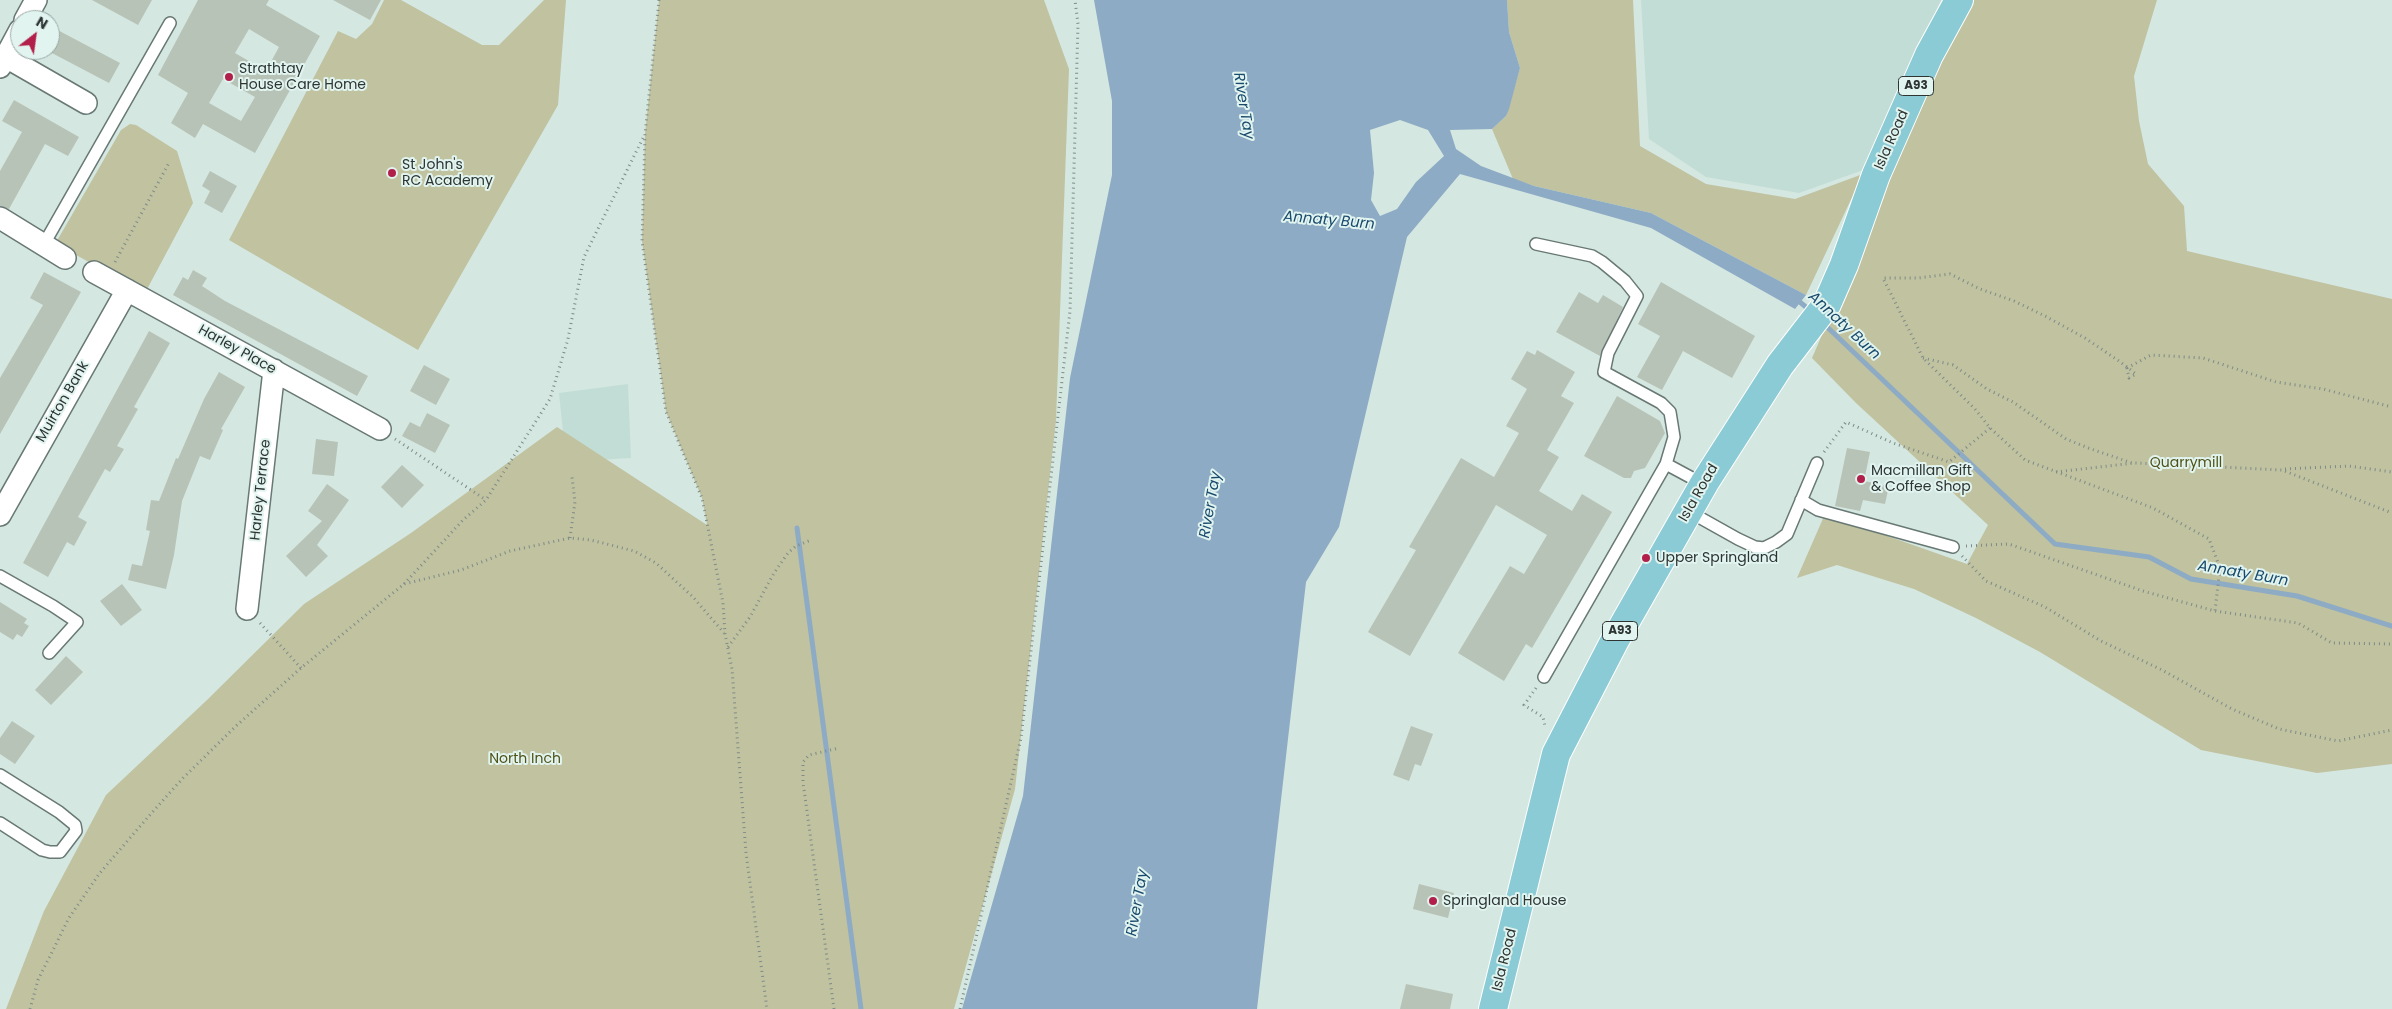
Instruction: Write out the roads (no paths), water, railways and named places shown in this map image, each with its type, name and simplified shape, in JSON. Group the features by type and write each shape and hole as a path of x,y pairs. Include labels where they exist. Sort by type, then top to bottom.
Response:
{"main road":[{"name":"Isla Road","path":"1493,1009 1556,754 1616,640 1705,482 1780,365 1827,304 1844,265 1876,175 1929,55 1959,0"}],"street":[{"path":"10,49 3,62 86,103"},
{"path":"0,218 65,258"},
{"name":"Harley Place","path":"101,275 380,429"},
{"name":"Muirton Bank","path":"0,515 127,290"},
{"name":"Harley Terrace","path":"248,609 274,370"}],"lane":[{"path":"44,244 170,23"},
{"path":"1536,244 1592,256 1625,281 1638,296 1608,353 1604,372 1661,403 1670,412 1674,437 1666,464 1597,596 1544,677"},
{"path":"1688,511 1738,539 1764,548 1786,534 1817,463"},
{"path":"1666,464 1692,478 1705,482"},
{"path":"1801,500 1818,510 1953,547"},
{"path":"0,576 77,622 50,653"},
{"path":"0,775 59,812 75,825 76,831 60,852 50,852 42,850 0,823"}],"water":[{"name":"River Tay","path":"1094,0 1507,0 1509,32 1520,68 1509,109 1506,116 1492,129 1450,130 1456,149 1481,166 1534,186 1651,213 1806,295 1795,309 1651,228 1460,174 1407,237 1339,527 1306,582 1257,1009 962,1009 1023,796 1070,378 1112,175 1112,101","holes":["1400,120 1428,130 1444,156 1416,182 1397,209 1380,216 1371,200 1374,173 1370,130"]}],"waterway":[{"name":"Annaty Burn","path":"1795,298 1812,312"},
{"name":"Annaty Burn","path":"1823,323 2055,544 2149,557 2191,579 2297,596 2392,626"},
{"path":"797,528 861,1009"}],"place":[{"name":"Strathtay House Care Home","path":"229,77"},
{"name":"St John's RC Academy","path":"392,173"},
{"name":"Macmillan Gift & Coffee Shop","path":"1861,479"},
{"name":"Upper Springland","path":"1646,558"},
{"name":"Springland House","path":"1433,901"}],"park label":[{"name":"Quarrymill","path":"2186,463"},
{"name":"North Inch","path":"525,759"}]}
